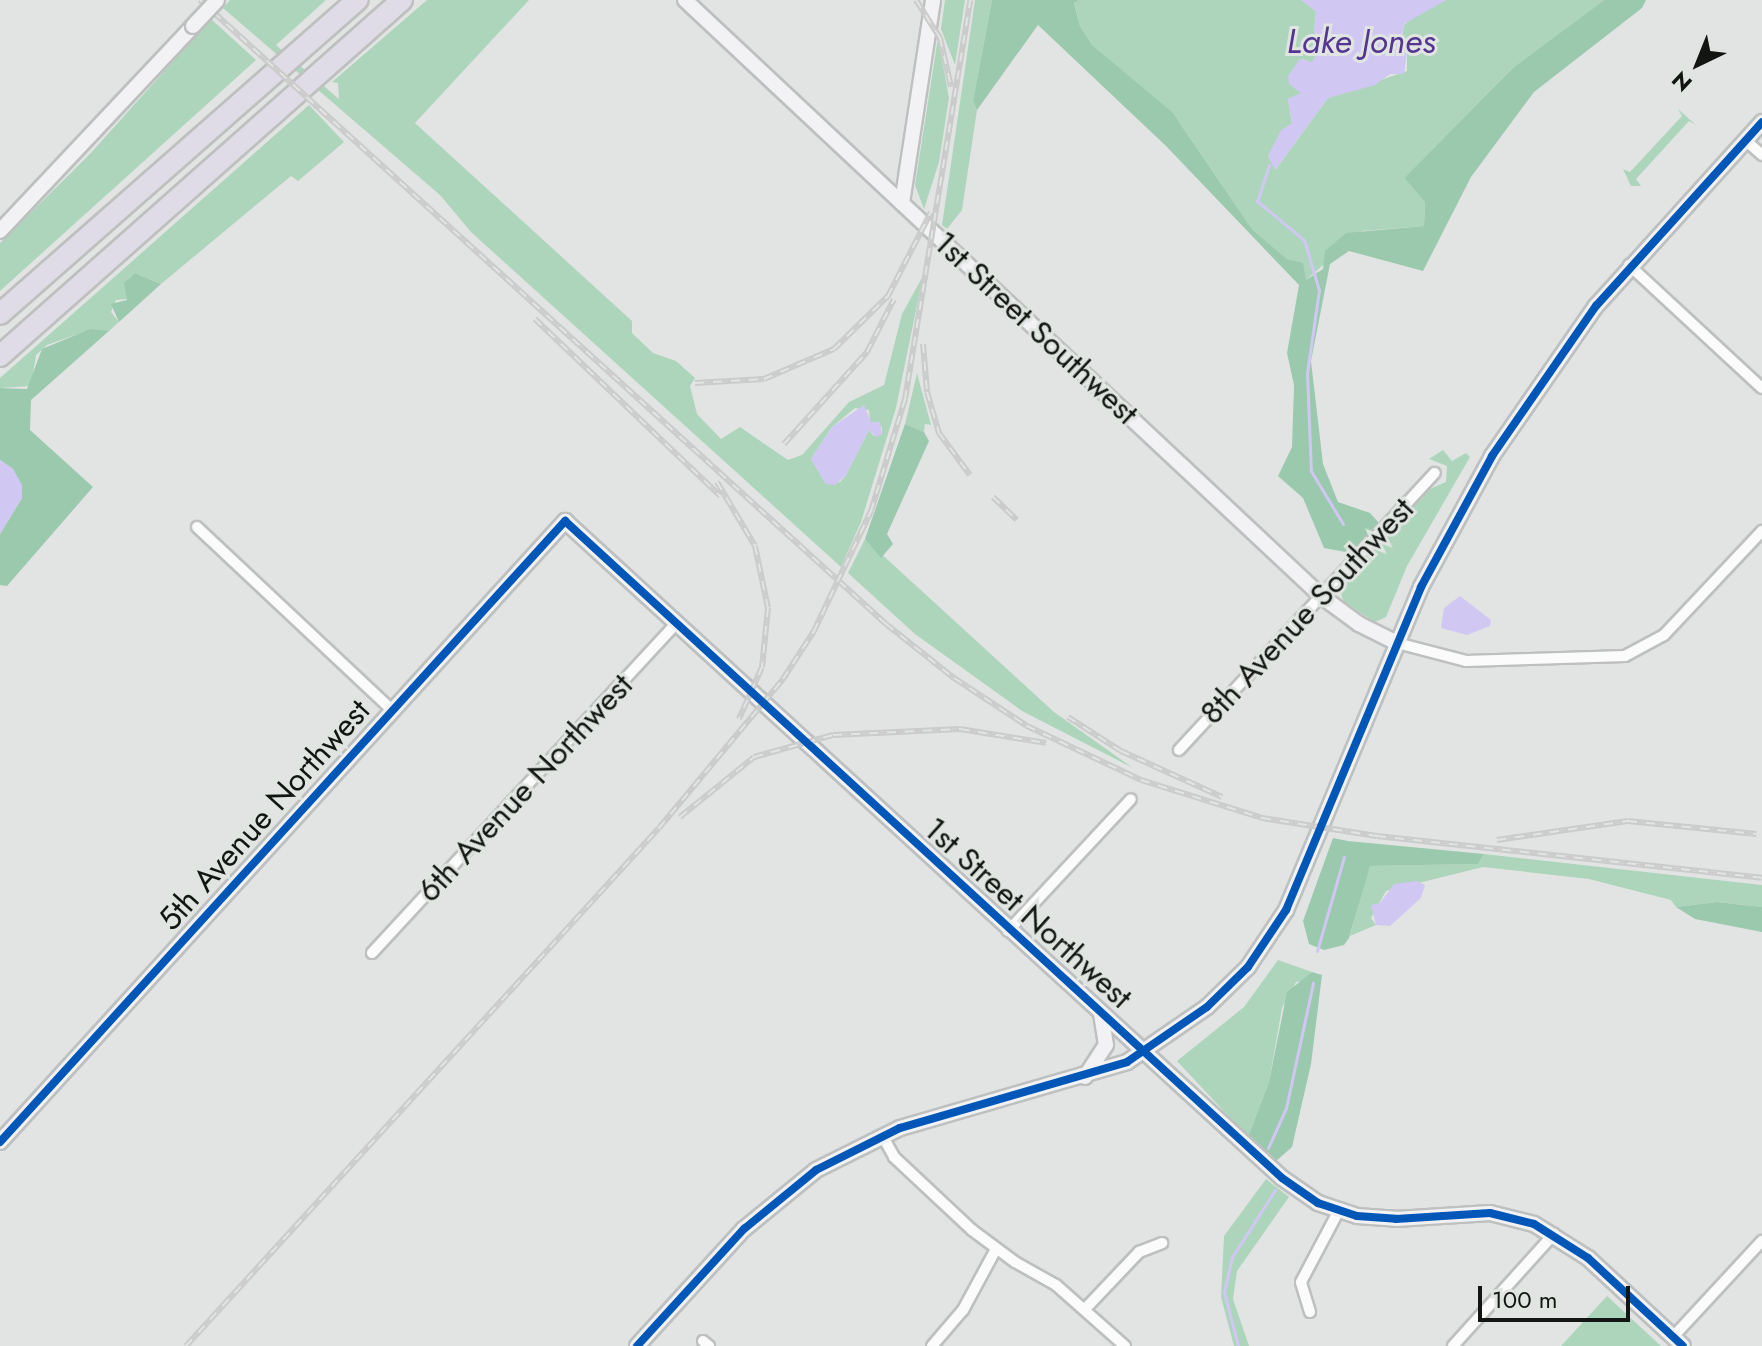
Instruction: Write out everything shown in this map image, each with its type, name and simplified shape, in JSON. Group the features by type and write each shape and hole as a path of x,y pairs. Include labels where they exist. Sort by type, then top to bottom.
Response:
{"highway":[{"path":"0,314 358,0"},
{"path":"0,356 402,0"}],"street":[{"path":"0,231 217,0"},
{"name":"1st Street Southwest","path":"685,0 1321,596 1359,624 1397,643"},
{"path":"902,203 933,0"},
{"path":"637,1346 764,1210 816,1170 882,1135 1083,1079 1147,1053 1207,1007 1248,967 1286,910 1425,579 1496,448 1563,349 1629,265 1762,122"},
{"path":"1745,140 1762,155"},
{"path":"1629,265 1762,388"},
{"name":"8th Avenue Southwest","path":"1179,750 1435,473"},
{"name":"1st Street Northwest","path":"565,521 1008,931 1147,1053 1282,1178 1338,1212 1396,1219 1490,1213 1554,1234"},
{"name":"5th Avenue Northwest","path":"0,1142 565,521"},
{"path":"197,527 392,710"},
{"path":"1397,643 1466,661 1625,656 1664,635 1762,531"},
{"name":"6th Avenue Northwest","path":"372,953 677,623"},
{"path":"1008,931 1131,799"},
{"path":"1083,1079 1106,1045 1101,1012"},
{"path":"882,1135 894,1157 996,1249 1085,1309 1125,1346"},
{"path":"1310,1312 1301,1282 1338,1212"},
{"path":"1453,1346 1554,1234 1678,1341 1762,1241"},
{"path":"1085,1309 1139,1252 1162,1243"},
{"path":"932,1346 963,1310 996,1249"}],"green space":[{"path":"230,0 326,0 276,45 339,99 338,83 332,82 427,0 529,0 415,123 632,321 632,333 653,353 676,361 695,378 690,386 697,414 721,439 740,427 788,460 802,455 849,402 884,385 902,314 923,276 896,408 861,522 841,567 471,232 440,195 223,8","holes":["855,408 869,410 870,422 882,427 882,434 874,436 869,430 846,475 840,482 826,484 811,459 832,427"]},
{"path":"945,0 965,0 955,65 941,29"},
{"path":"975,0 992,0 973,101 977,110 962,210 947,229 942,225"},
{"path":"992,0 1079,0 1074,3 1080,26 1092,45 1173,113 1252,229 1287,259 1303,263 1306,280 1323,269 1325,251 1346,233 1424,226 1425,202 1404,178 1514,67 1604,0 1646,0 1642,8 1534,92 1471,177 1423,271 1349,251 1330,264 1311,361 1323,464 1338,502 1370,513 1379,523 1351,553 1324,548 1303,498 1278,476 1292,447 1294,385 1287,353 1299,285 1166,146 1038,25 977,110 973,101"},
{"path":"1301,0 1316,11 1313,44 1320,40 1321,46 1312,63 1303,59 1297,88 1302,93 1288,99 1292,123 1268,156 1276,169 1328,98 1407,71 1407,53 1400,53 1404,25 1422,10 1446,0 1604,0 1514,67 1404,178 1425,202 1424,226 1362,231 1305,281 1300,263 1287,259 1252,229 1180,123 1092,45 1080,26 1074,2"},
{"path":"211,19 256,60 0,291 0,243 90,154"},
{"path":"938,38 949,98 939,162 924,209 915,185"},
{"path":"309,105 344,142 298,181 291,176 161,284 135,273 127,280 127,299 116,300 111,312 119,322 109,331 86,331 47,345 36,355 31,386 0,388 0,378"},
{"path":"1678,109 1696,125 1689,121 1636,179 1641,186 1631,186 1623,169 1630,172 1682,116"},
{"path":"135,273 161,284 119,322 111,304 127,300 124,283"},
{"path":"90,329 109,331 31,400 30,430 93,487 7,586 0,585 0,534 22,498 13,469 0,460 0,388 27,389 42,349"},
{"path":"917,373 931,425 925,424 924,432 905,424"},
{"path":"905,424 924,432 929,441 887,534 893,544 881,558 865,539"},
{"path":"1443,450 1452,461 1466,453 1470,457 1407,566 1386,617 1375,622 1344,602 1339,589 1430,489 1446,482 1447,466 1429,459"},
{"path":"865,539 1054,712 1133,768 1022,711 915,634 848,573"},
{"path":"1333,838 1484,854 1478,864 1370,866 1349,938 1344,945 1324,950 1309,944 1303,921"},
{"path":"1484,854 1762,885 1762,907 1717,902 1676,907 1671,900 1589,879 1483,867 1386,891 1371,918 1376,925 1350,936 1369,866 1478,864"},
{"path":"1717,902 1762,907 1762,932 1695,919 1676,907"},
{"path":"1278,960 1312,972 1305,981 1296,982 1282,1008 1269,1082 1248,1137 1177,1061 1244,1007"},
{"path":"1312,972 1322,975 1311,1064 1292,1147 1275,1162 1248,1137 1269,1082 1287,992"},
{"path":"1266,1179 1289,1197 1237,1271 1233,1299 1249,1346 1234,1346 1221,1297 1224,1236"},
{"path":"1607,1296 1661,1346 1561,1346"}],"water":[{"name":"Lake Jones","path":"1301,0 1446,0 1404,24 1400,52 1407,53 1404,74 1390,74 1375,85 1328,98 1275,170 1268,156 1281,130 1292,123 1288,99 1301,93 1289,84 1288,76 1300,59 1312,62 1321,46 1319,41 1313,44 1316,11"},
{"path":"864,405 871,422 880,422 882,434 877,437 869,430 846,475 835,485 826,484 811,459 832,427"},
{"path":"0,460 13,469 22,485 22,498 0,534"},
{"path":"1460,596 1491,620 1490,626 1467,635 1441,628 1444,608"},
{"path":"1417,881 1425,885 1421,898 1390,926 1376,925 1371,905 1380,903 1394,884"}],"waterway":[{"path":"1269,165 1257,201 1304,240 1319,290 1307,373 1311,471 1343,524"},
{"path":"1317,951 1344,857"},
{"path":"1268,1148 1286,1108 1313,983"},
{"path":"1238,1346 1224,1292 1232,1257 1275,1190"}],"railway":[{"path":"200,0 886,624 954,678 1027,726 1141,780 1262,818 1377,836 1762,878"},
{"path":"916,0 940,38 951,87"},
{"path":"186,1346 659,828 783,679 814,631 871,511 905,399 970,0"},
{"path":"695,383 764,379 834,349 888,296 931,212"},
{"path":"784,444 867,352 894,299"},
{"path":"535,319 720,496"},
{"path":"923,344 927,392 939,433 970,475"},
{"path":"717,482 755,546 768,608 762,667 739,719"},
{"path":"993,497 1017,520"},
{"path":"1068,717 1121,751 1222,797"},
{"path":"680,817 754,757 833,735 960,729 1046,743"},
{"path":"1497,840 1628,821 1756,834"}],"cycle path":[{"path":"637,1346 744,1229 816,1170 900,1128 1127,1062 1207,1007 1248,967 1286,910 1421,587 1492,456 1596,306 1762,122"},
{"path":"0,1142 565,521 1282,1178 1318,1203 1357,1216 1396,1219 1490,1213 1534,1224 1588,1258 1683,1346"}]}
